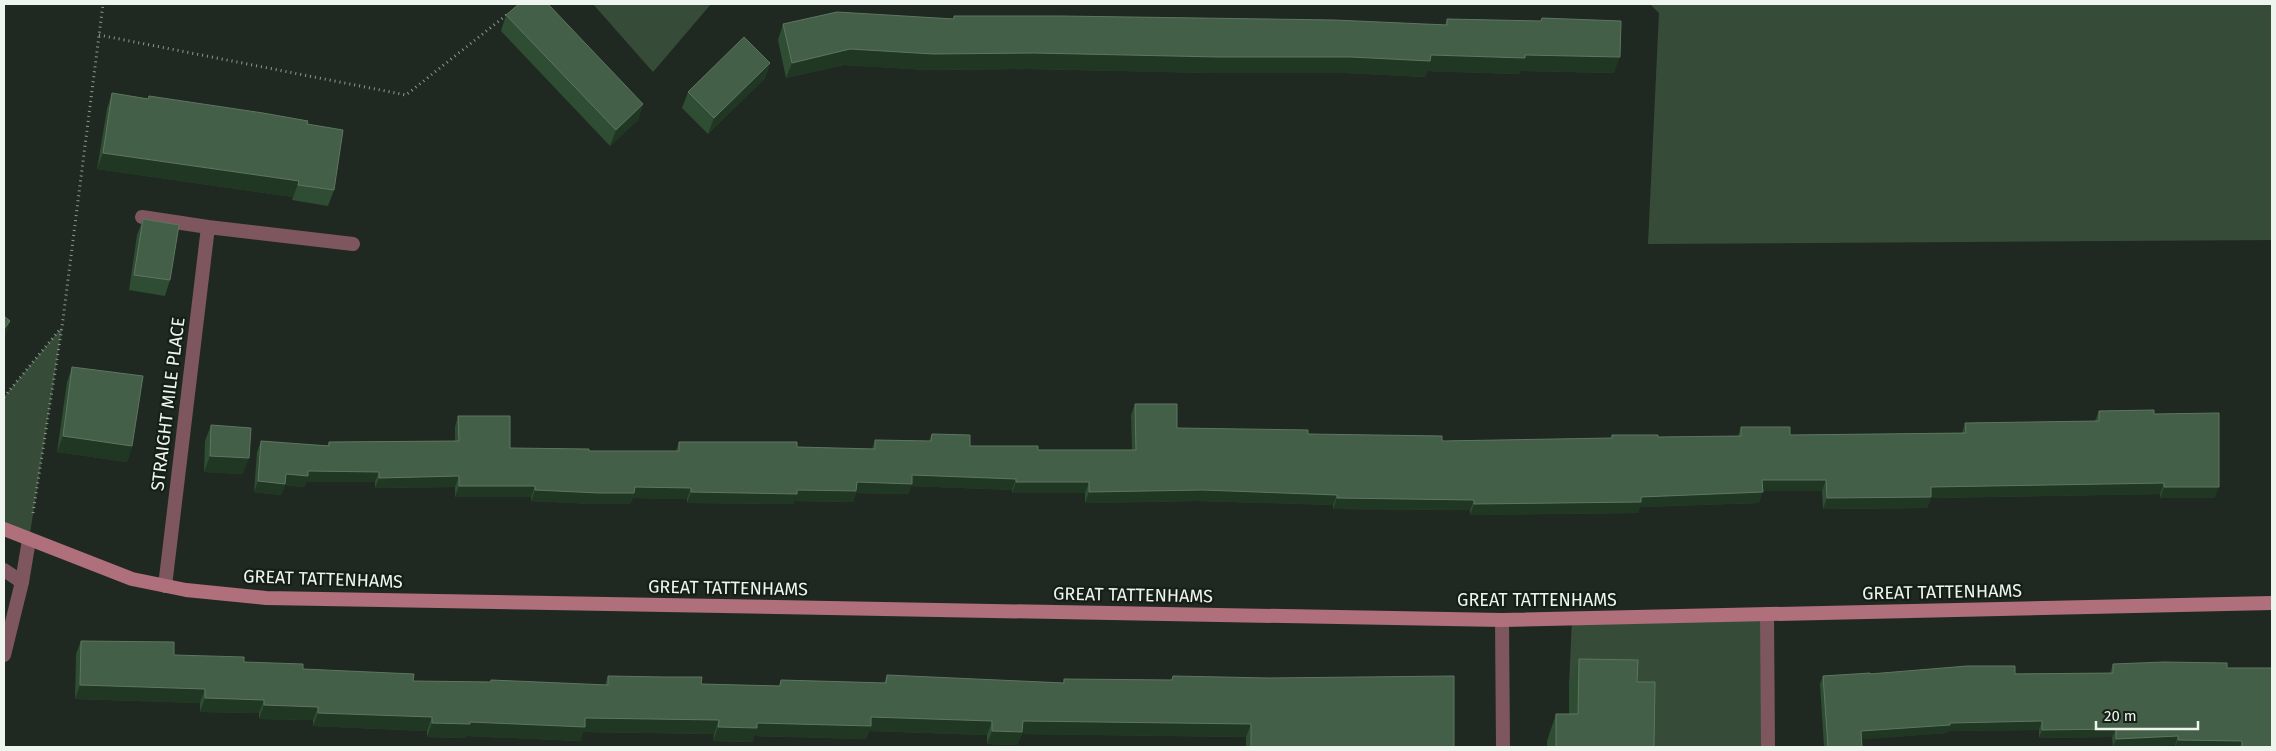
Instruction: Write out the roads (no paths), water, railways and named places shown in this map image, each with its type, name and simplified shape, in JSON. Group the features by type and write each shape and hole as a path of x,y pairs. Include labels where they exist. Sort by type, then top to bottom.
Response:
{"main road":[{"name":"GREAT TATTENHAMS","path":"4,529 132,579 186,590 266,598 1502,620 2272,603"}],"street":[{"path":"142,217 208,228 353,244"},
{"name":"STRAIGHT MILE PLACE","path":"165,586 208,228"},
{"path":"4,655 22,582 29,540"},
{"path":"4,570 22,582"},
{"path":"1767,614 1768,747"},
{"path":"1502,620 1504,747"}]}
